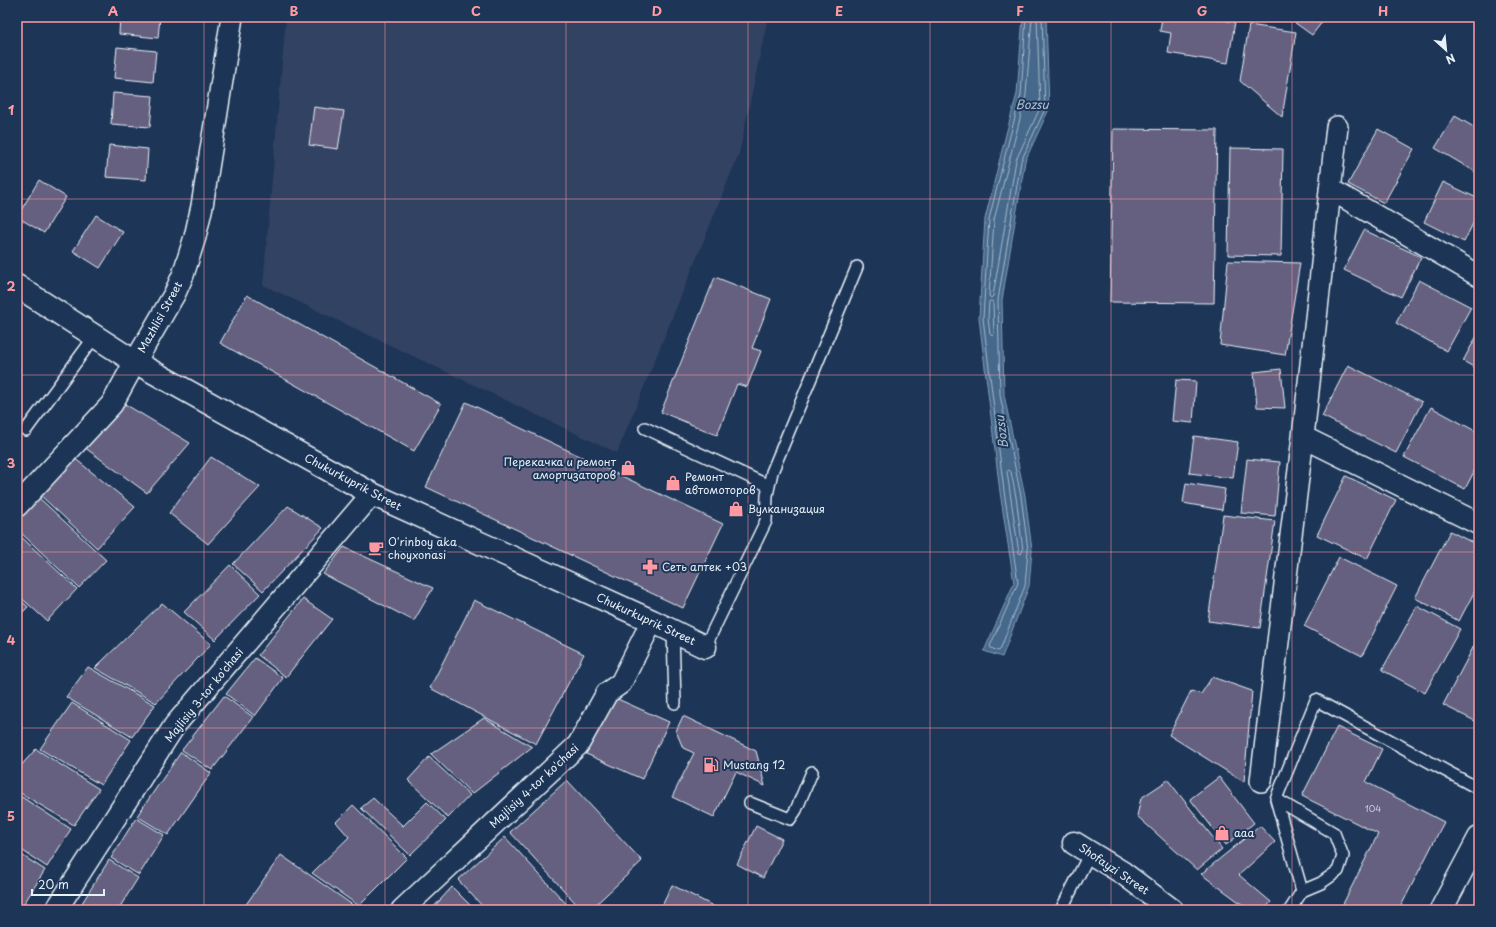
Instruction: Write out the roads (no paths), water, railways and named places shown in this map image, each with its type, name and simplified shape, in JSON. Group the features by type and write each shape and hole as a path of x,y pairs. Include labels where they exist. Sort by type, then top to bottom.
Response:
{"street":[{"name":"Mazhlisi Street","path":"17,506 112,404 175,294 183,275 195,237 208,175 232,17"},
{"path":"1260,781 1303,437 1337,127"},
{"path":"1330,189 1479,276"},
{"name":"Chukurkuprik Street","path":"17,286 135,362 372,494 652,621 705,647"},
{"path":"1303,437 1479,524"},
{"name":"Majlisiy 3-tor ko'chasi","path":"56,910 175,726 372,494"},
{"name":"Majlisiy 4-tor ko'chasi","path":"402,910 578,745 607,693 621,683 652,621"},
{"path":"1441,910 1479,838"},
{"name":"Shofayzi Street","path":"1082,848 1123,873 1172,910"}],"lane":[{"path":"705,647 766,521 767,495 772,472 857,267"},
{"path":"26,430 95,336"},
{"path":"645,428 769,486"},
{"path":"673,631 675,703"},
{"path":"1302,891 1276,799 1316,700 1479,789"},
{"path":"750,803 790,819 796,810 812,772"},
{"path":"1276,799 1334,833 1343,856 1338,871 1321,883 1302,891 1290,910"},
{"path":"1061,910 1082,848"}],"water":[{"name":"Bozsu","path":"1023,17 1046,17 1049,109 1025,161 1002,300 1004,395 1025,496 1032,550 1029,586 1002,657 984,651 1014,583 1000,492 979,318 985,219 1017,94"}],"place":[{"name":"Перекачка и ремонт амортизаторов","path":"628,468"},
{"name":"Ремонт автомоторов","path":"673,483"},
{"name":"Вулканизация","path":"736,509"},
{"name":"O'rinboy aka choyxonasi","path":"376,548"},
{"name":"Сеть аптек +03","path":"650,567"},
{"name":"Mustang 12","path":"711,765"},
{"name":"ааа","path":"1222,833"}]}
